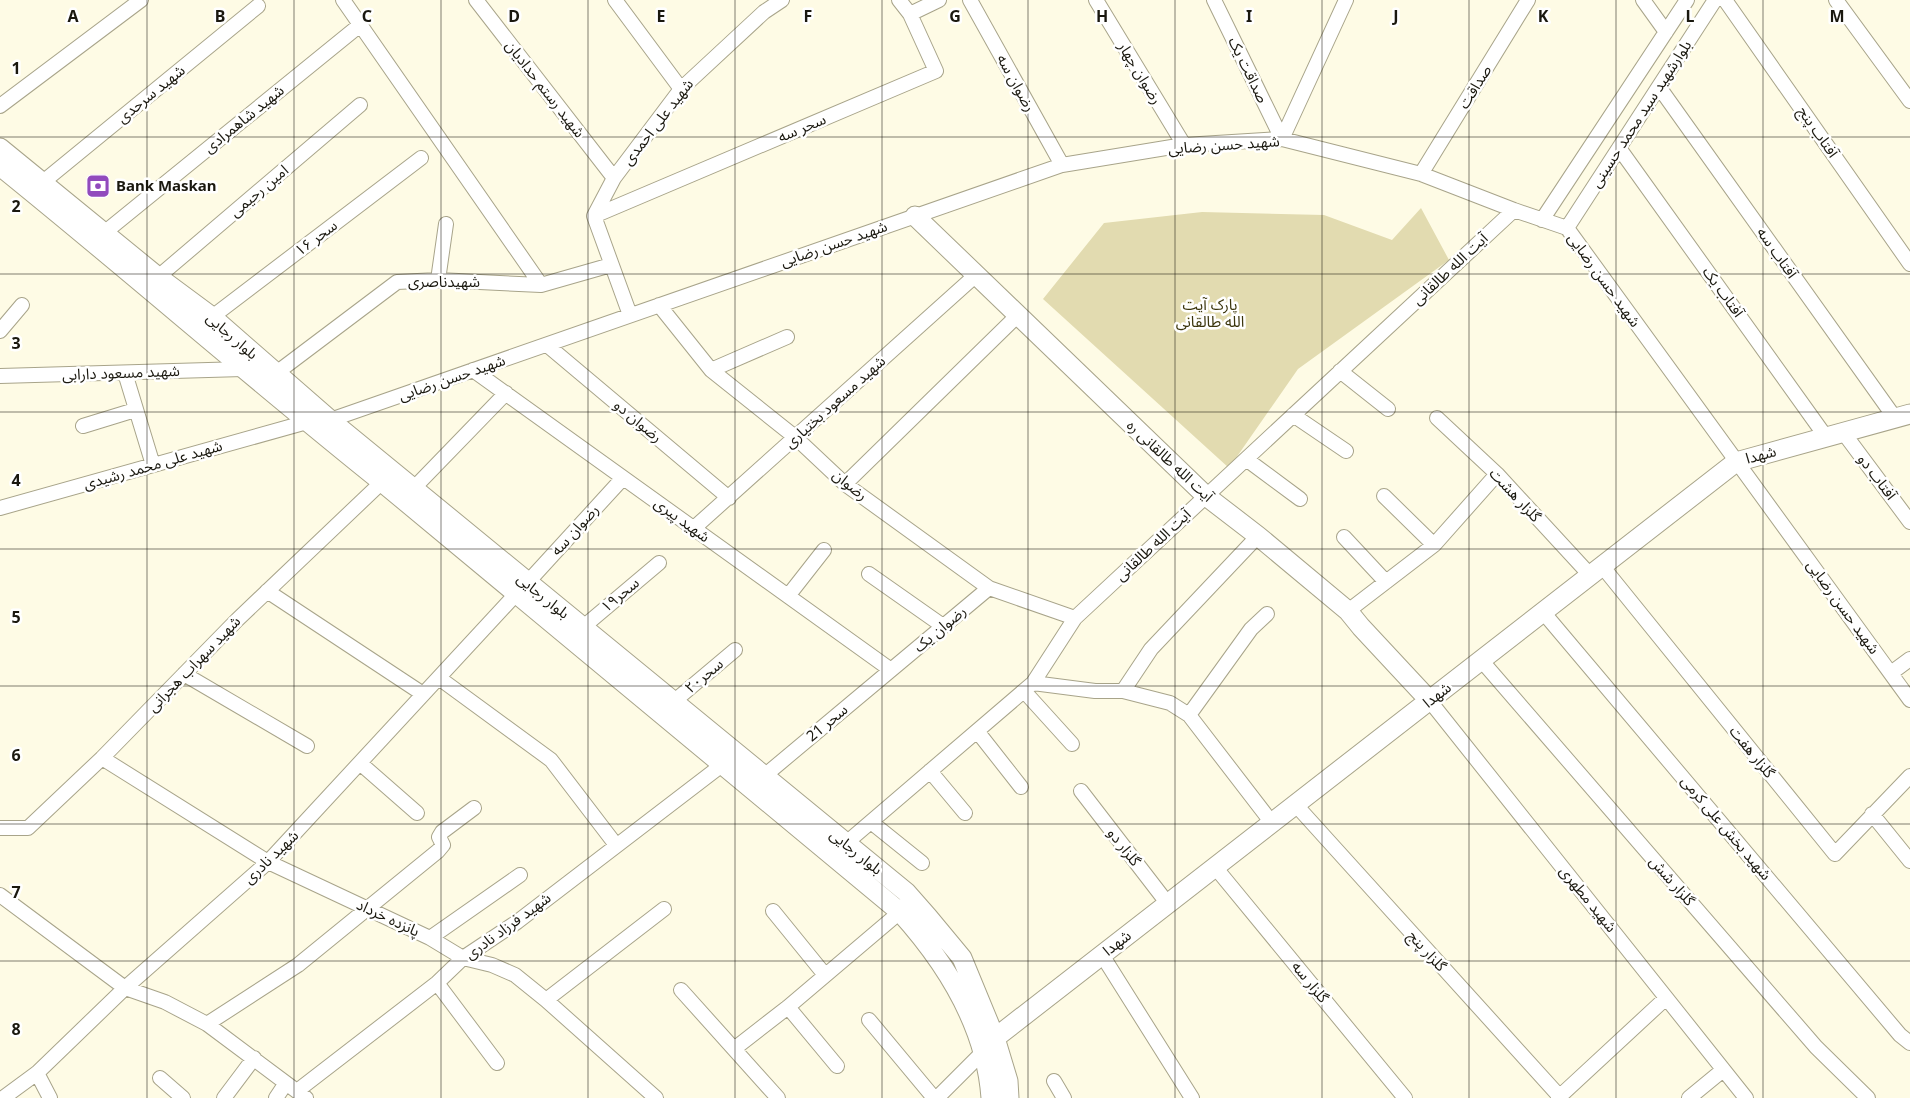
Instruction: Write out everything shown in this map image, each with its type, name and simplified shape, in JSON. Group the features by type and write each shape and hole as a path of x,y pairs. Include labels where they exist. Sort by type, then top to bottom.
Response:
{"main road":[{"name":"بلوار رجایی","path":"0,148 158,277 212,317 275,374 413,489 722,765 900,912 919,933 946,971 974,1022 990,1081 991,1098"},
{"name":"بلوار رجایی","path":"0,166 112,257 307,422 382,482 522,588 582,628 906,892 962,958 995,1038 1008,1081 1009,1098"},
{"name":"آیت الله طالقانی ره","path":"915,216 1206,496 1258,536 1348,611 1360,627 1429,700"},
{"name":"شهدا","path":"995,1038 1736,462 1903,416"}],"street":[{"path":"0,106 141,0"},
{"path":"343,0 541,285"},
{"name":"شهید رستم حدادیان","path":"476,0 614,178"},
{"path":"615,0 681,89"},
{"name":"شهید علی احمدی","path":"594,216 614,178 681,89 762,6 782,0"},
{"name":"سحر سه","path":"594,216 936,71 910,14 899,0"},
{"path":"910,14 939,0"},
{"name":"رضوان سه","path":"970,0 1062,165"},
{"name":"رضوان چهار","path":"1096,0 1184,145"},
{"name":"صداقت یک","path":"1214,0 1282,139"},
{"path":"1282,139 1346,0"},
{"name":"صداقت","path":"1421,174 1528,0"},
{"path":"1643,0 1666,32"},
{"name":"بلوارشهید سید محمد حسینی","path":"1542,220 1687,0"},
{"name":"بلوارشهید سید محمد حسینی","path":"1566,228 1716,0"},
{"name":"آفتاب پنج","path":"1725,0 1910,264"},
{"path":"1836,0 1910,101"},
{"name":"شهید سرحدی","path":"43,182 258,6"},
{"name":"شهید شاهمرادی","path":"104,233 360,25"},
{"name":"آفتاب سه","path":"1659,87 1903,416"},
{"name":"امین رحیمی","path":"158,277 360,105"},
{"name":"شهید حسن رضایی","path":"330,420 1062,165 1184,145 1282,139 1421,174 1566,228 1910,700"},
{"name":"آفتاب یک","path":"1619,148 1835,435"},
{"name":"سحر ۱۶","path":"212,317 420,158"},
{"name":"آیت الله طالقانی","path":"845,844 1028,687 1074,618 1514,210"},
{"path":"594,216 630,316"},
{"path":"438,280 446,224"},
{"name":"شهیدناصری","path":"275,374 397,282 438,280 541,285 611,265"},
{"name":"شهید مسعود بختیاری","path":"694,528 976,276"},
{"path":"0,331 22,305"},
{"name":"رضوان","path":"659,306 711,370 794,437 845,484 989,588 1074,618"},
{"path":"845,484 1017,316"},
{"path":"711,370 787,338"},
{"name":"رضوان دو","path":"547,344 729,498"},
{"name":"شهید مسعود دارابی","path":"0,376 243,369"},
{"name":"شهید پیری","path":"473,370 891,670"},
{"path":"1340,371 1388,408"},
{"path":"125,373 153,465"},
{"path":"413,489 506,393"},
{"path":"83,426 135,410"},
{"path":"1293,415 1346,451"},
{"name":"گلزار هشت","path":"1437,418 1596,571"},
{"name":"شهید علی محمد رشیدی","path":"0,508 307,422"},
{"name":"آفتاب دو","path":"1835,435 1910,522"},
{"path":"1246,459 1300,499"},
{"path":"1348,611 1434,545 1497,474"},
{"name":"رضوان سه","path":"522,588 623,478"},
{"name":"شهید سهراب هجرانی","path":"0,828 28,828 102,758 267,591 382,482"},
{"path":"1384,496 1434,545"},
{"path":"1124,691 1151,649 1258,536"},
{"path":"1344,537 1386,582"},
{"path":"788,596 824,550"},
{"name":"سحر۱۹","path":"582,628 659,563"},
{"name":"گلزار هفت","path":"1596,571 1835,854 1910,776"},
{"path":"869,574 943,626"},
{"name":"شهید نادری","path":"3,1098 38,1073 125,988 268,862 361,764 423,694 522,588"},
{"name":"رضوان یک","path":"891,670 989,588"},
{"path":"267,591 423,694"},
{"name":"شهید بخش علی کرمی","path":"1542,612 1894,1028 1910,1043"},
{"path":"1189,715 1252,629 1268,614"},
{"name":"سحر۲۰","path":"672,703 735,650"},
{"path":"1891,674 1910,659"},
{"name":"گلزار شش","path":"1481,660 1816,1047 1868,1098"},
{"name":"سحر 21","path":"763,777 891,670"},
{"path":"184,674 307,746"},
{"path":"439,678 551,760 616,845"},
{"path":"1028,687 1124,691 1170,703 1189,715 1272,823"},
{"path":"1028,687 1072,744"},
{"name":"شهید مطهری","path":"1429,700 1746,1098"},
{"path":"977,731 1021,787"},
{"name":"پانزده خرداد","path":"102,758 268,862 430,938 463,958 492,965 515,975 546,1000 650,1096"},
{"path":"361,764 417,813"},
{"name":"شهید فرزاد نادری","path":"276,1098 296,1091 437,983 463,958 517,922 722,765"},
{"path":"930,771 965,813"},
{"name":"گلزار دو","path":"1081,791 1168,904"},
{"name":"گلزار پنج","path":"1295,804 1560,1098"},
{"path":"207,1024 298,965 438,851 443,845 439,837 442,832 474,808"},
{"path":"1872,814 1910,862"},
{"path":"871,822 922,863"},
{"name":"گلزار سه","path":"1215,867 1405,1098"},
{"path":"430,938 520,875"},
{"path":"0,895 125,988 165,1002 207,1024 296,1091"},
{"path":"546,1000 664,909"},
{"path":"773,911 825,975"},
{"path":"734,1049 788,1007 900,912"},
{"path":"1102,955 1192,1098"},
{"path":"437,983 497,1063"},
{"path":"681,990 778,1098"},
{"path":"1560,1098 1666,998"},
{"path":"788,1007 837,1066"},
{"path":"869,1020 936,1098 982,1053"},
{"path":"224,1098 254,1058"},
{"path":"1689,1098 1723,1070"},
{"path":"38,1073 50,1098"},
{"path":"160,1078 183,1098"},
{"path":"1054,1081 1064,1098"}],"green space":[{"name":"پارک آیت الله طالقانی","path":"1421,208 1449,260 1298,369 1229,468 1043,299 1104,223 1202,212 1324,215 1392,240"}],"place":[{"name":"Bank Maskan","path":"98,186"}]}
